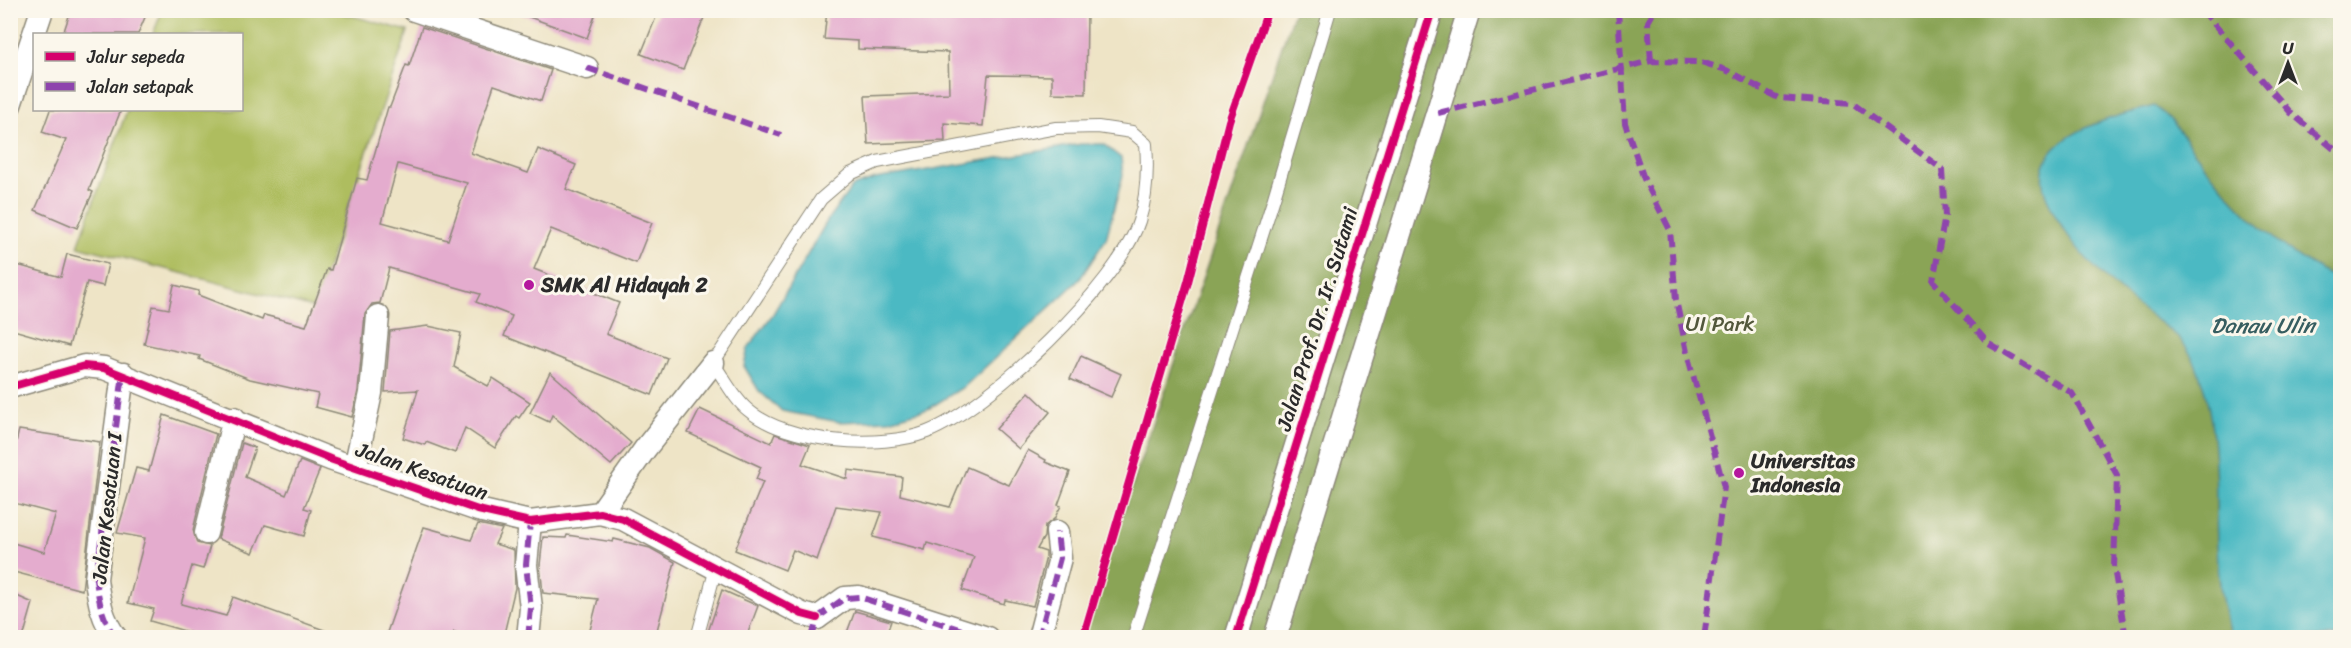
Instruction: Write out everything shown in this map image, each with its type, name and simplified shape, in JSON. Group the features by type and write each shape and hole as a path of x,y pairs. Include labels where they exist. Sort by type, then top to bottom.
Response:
{"street":[{"path":"34,33 42,10"},
{"path":"414,10 587,68"},
{"name":"Jalan Prof. Dr. Ir. Sutami","path":"1236,638 1432,10"},
{"path":"1275,638 1469,10"},
{"path":"10,105 33,37"},
{"path":"355,468 371,393 378,316"},
{"path":"600,513 645,449 713,363"},
{"name":"Jalan Kesatuan","path":"10,387 84,366 123,374 355,468 477,510 530,522 600,513 623,519 802,614 815,628 845,598 859,597 987,638"},
{"name":"Jalan Kesatuan I","path":"116,638 106,624 99,605 96,579 123,374"},
{"path":"206,532 234,418"},
{"path":"528,638 531,608 526,565 530,522"},
{"path":"1039,638 1060,558 1061,545 1057,532"}],"lane":[{"path":"1133,638 1274,201 1330,10"},
{"path":"1098,127 1132,132 1146,144 1148,172 1139,221 1122,256 1099,288 1013,375 965,412 926,432 877,441 828,441 774,426 747,410 713,363 820,200 850,174 877,162 1056,128 1098,127"},
{"path":"697,638 716,568"}],"green space":[{"path":"162,11 334,11 408,31 314,308 78,246 127,111 243,111 243,33 153,33"},
{"name":"UI Park","path":"1294,11 2340,11 2340,352 2243,637 1080,638"}],"water":[{"name":"Danau Ulin","path":"2154,106 2173,123 2221,185 2247,214 2291,252 2327,274 2340,279 2340,637 2231,637 2223,604 2219,571 2213,438 2208,405 2194,360 2172,332 2120,291 2083,255 2054,214 2047,198 2042,177 2047,159 2058,145 2075,133 2095,124"},
{"path":"1081,144 1103,144 1121,158 1123,175 1106,239 1080,279 965,386 928,409 889,420 839,422 782,411 759,391 744,366 748,348 773,314 830,216 852,187 875,179"}],"building":[{"path":"71,10 148,10 138,33 63,33"},
{"path":"518,10 597,10 587,38 518,13"},
{"path":"659,10 707,10 683,70 641,54"},
{"path":"827,10 1087,10 1086,94 1052,93 1052,76 988,75 983,126 944,123 945,141 868,144 865,96 949,93 948,52 858,49 858,41 824,39"},
{"path":"422,27 551,70 541,101 494,85 471,153 528,173 538,149 576,165 566,189 652,223 636,263 551,229 534,269 619,303 606,334 667,358 652,395 504,336 512,316 476,302 480,294 389,268 380,303 372,304 365,314 358,391 352,417 315,407 318,394 250,379 199,359 200,356 144,344 153,306 169,309 174,285 199,291 198,295 262,320 264,315 306,326 327,269 331,270 357,178 367,180 388,107 390,107 406,65 409,66","holes":["398,164 467,183 448,240 382,222"]},
{"path":"50,111 121,111 89,190 93,192 77,228 35,210 66,140 42,132"},
{"path":"67,254 108,264 103,286 87,282 69,346 10,329 10,263 61,277"},
{"path":"428,326 461,333 454,367 488,386 493,378 530,402 519,418 516,416 495,448 465,428 455,453 426,442 425,445 403,438 418,390 385,392 390,331"},
{"path":"1081,356 1121,374 1111,397 1070,379"},
{"path":"550,372 631,443 611,465 552,415 549,422 530,413"},
{"path":"1029,392 1050,412 1019,449 996,429"},
{"path":"700,409 771,443 775,434 810,445 802,464 847,479 848,470 902,477 900,495 950,507 967,467 1009,485 1028,450 1046,460 1045,462 1070,472 1058,505 1061,506 1054,519 1045,526 1044,537 1037,549 1046,552 1046,557 1033,606 1005,600 1004,604 962,590 974,557 927,543 925,550 873,537 882,512 836,506 817,560 793,550 785,570 735,550 763,482 756,479 761,467 688,433"},
{"path":"164,415 216,434 193,530 197,543 210,546 203,569 192,566 181,604 226,616 233,597 338,635 338,638 209,638 150,621 154,609 128,603 145,538 117,533 136,468 149,471"},
{"path":"19,430 100,442 82,590 10,571 10,542 44,552 56,514 10,502 10,467"},
{"path":"242,443 255,448 245,477 286,495 300,461 320,469 304,508 311,510 304,536 265,525 253,553 218,539"},
{"path":"478,524 502,529 495,544 514,550 515,588 503,638 482,638 454,632 453,638 385,638 424,527 471,540"},
{"path":"567,535 613,542 614,539 650,548 675,562 655,638 588,638 598,599 543,593 540,565 543,537 566,538"},
{"path":"722,590 758,606 746,638 706,638"},
{"path":"10,593 33,603 23,638 10,638"},
{"path":"855,611 891,621 885,638 845,638"}],"marked path":[{"path":"1618,10 1625,123 1644,179 1670,230 1676,300 1688,357 1724,487 1704,638"},
{"path":"1651,61 1648,22 1655,10"},
{"path":"2202,10 2291,113 2340,154"},
{"path":"1438,113 1651,61 1701,62 1726,70 1778,98 1852,103 1942,169 1945,216 1933,281 1989,344 2072,393 2117,475 2114,568 2126,638"},
{"path":"587,68 781,135"},
{"path":"116,638 102,610 96,579 123,374"},
{"path":"528,638 531,608 526,565 530,522"},
{"path":"1039,638 1060,558 1057,532"},
{"path":"817,618 845,598 859,597 987,638"},
{"path":"812,638 817,618"}],"cycle path":[{"path":"1083,638 1188,282 1229,121 1268,10"},
{"path":"1236,638 1432,10"},
{"path":"10,387 84,366 104,368 330,459 478,510 530,522 600,513 623,519 802,614 817,618"}],"place":[{"name":"SMK Al Hidayah 2","path":"529,285"},
{"name":"Universitas Indonesia","path":"1739,473"}]}
